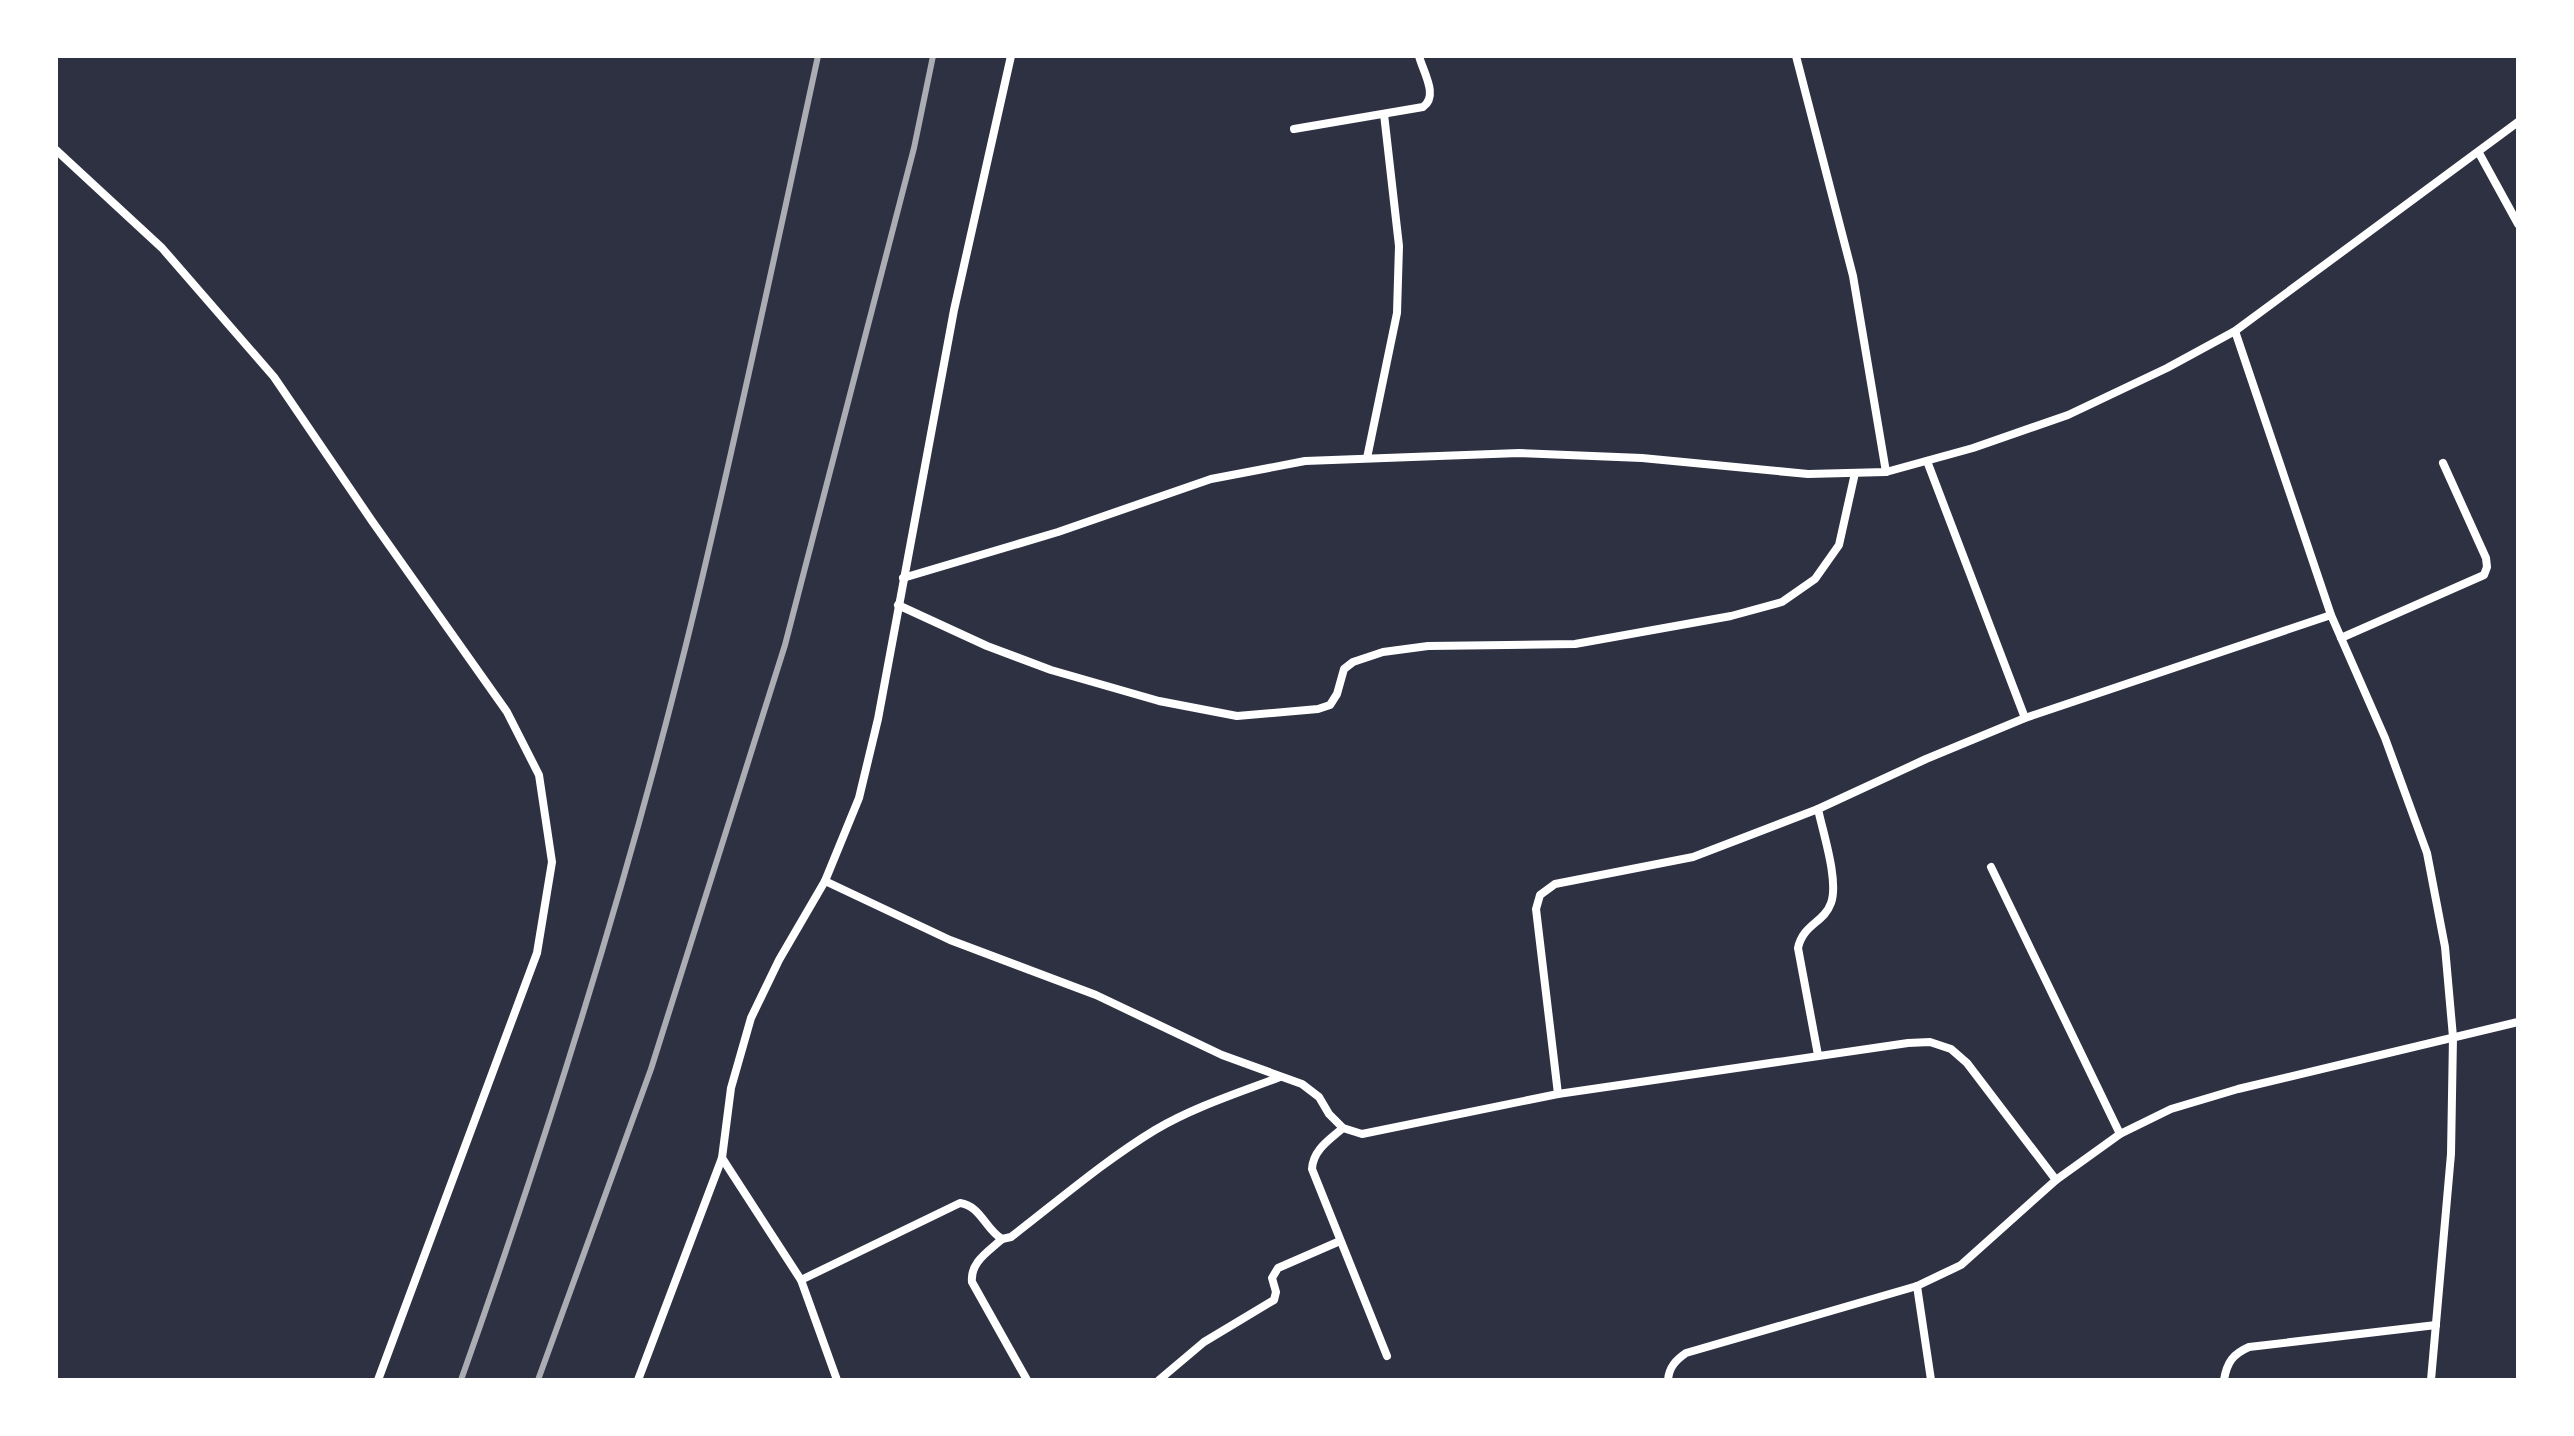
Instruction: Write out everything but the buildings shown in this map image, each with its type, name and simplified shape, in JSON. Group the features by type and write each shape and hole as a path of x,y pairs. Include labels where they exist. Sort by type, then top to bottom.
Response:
{"street":[{"path":"638,1380 722,1158 731,1088 751,1018 779,960 825,881 859,798 878,719 954,310 1011,56"},
{"path":"1294,129 1423,107 1428,104 1431,95 1419,56"},
{"path":"1796,56 1853,276 1886,472"},
{"path":"1367,458 1397,313 1399,246 1384,114"},
{"path":"903,578 1058,532 1211,479 1305,461 1519,453 1642,458 1808,474 1886,472 1927,461 2068,415 2167,368 2235,331 2518,122"},
{"path":"56,150 162,248 274,377 507,712 539,775 552,862 537,953 378,1380"},
{"path":"2479,153 2518,224"},
{"path":"2235,331 2331,615 2385,738 2427,853 2445,947 2453,1037 2451,1154 2431,1380"},
{"path":"1927,461 2025,718"},
{"path":"2341,638 2484,575 2486,558 2443,463"},
{"path":"898,605 987,646 1051,670 1159,701 1237,716 1318,709 1330,705 1337,694 1344,669 1353,662 1383,652 1428,646 1575,644 1731,616 1782,602 1815,579 1839,545 1855,473"},
{"path":"1558,1094 1536,909 1540,895 1555,884 1693,857 1818,809 2025,718 2331,615"},
{"path":"1818,809 1833,882 1831,904 1801,937 1798,948 1818,1055"},
{"path":"1991,867 2120,1134"},
{"path":"825,881 950,940 1096,995 1222,1055 1302,1084 1319,1097 1329,1114 1343,1128 1362,1134 1558,1094 1710,1074 1818,1055 1930,1042 1951,1049 1967,1063 2056,1180"},
{"path":"1668,1380 1669,1371 1676,1360 1686,1353 1917,1286 1961,1265 2056,1180 2120,1134 2171,1109 2518,1022"},
{"path":"1027,1380 972,1282 971,1272 976,1263 1002,1239 1011,1237 1155,1130 1197,1108 1281,1077"},
{"path":"1343,1128 1312,1159 1312,1169 1387,1356"},
{"path":"722,1158 801,1280 837,1380"},
{"path":"801,1280 960,1203 969,1204 977,1210 994,1234 1002,1239"},
{"path":"1159,1380 1215,1334 1274,1300 1276,1292 1272,1278 1278,1268 1340,1241"},
{"path":"1917,1286 1931,1380"},
{"path":"2224,1380 2228,1362 2236,1352 2249,1347 2436,1325"}],"railway":[{"path":"461,1380 558,1093 645,803 711,539 818,56"},
{"path":"538,1380 651,1069 785,645 914,148 933,56"}]}
